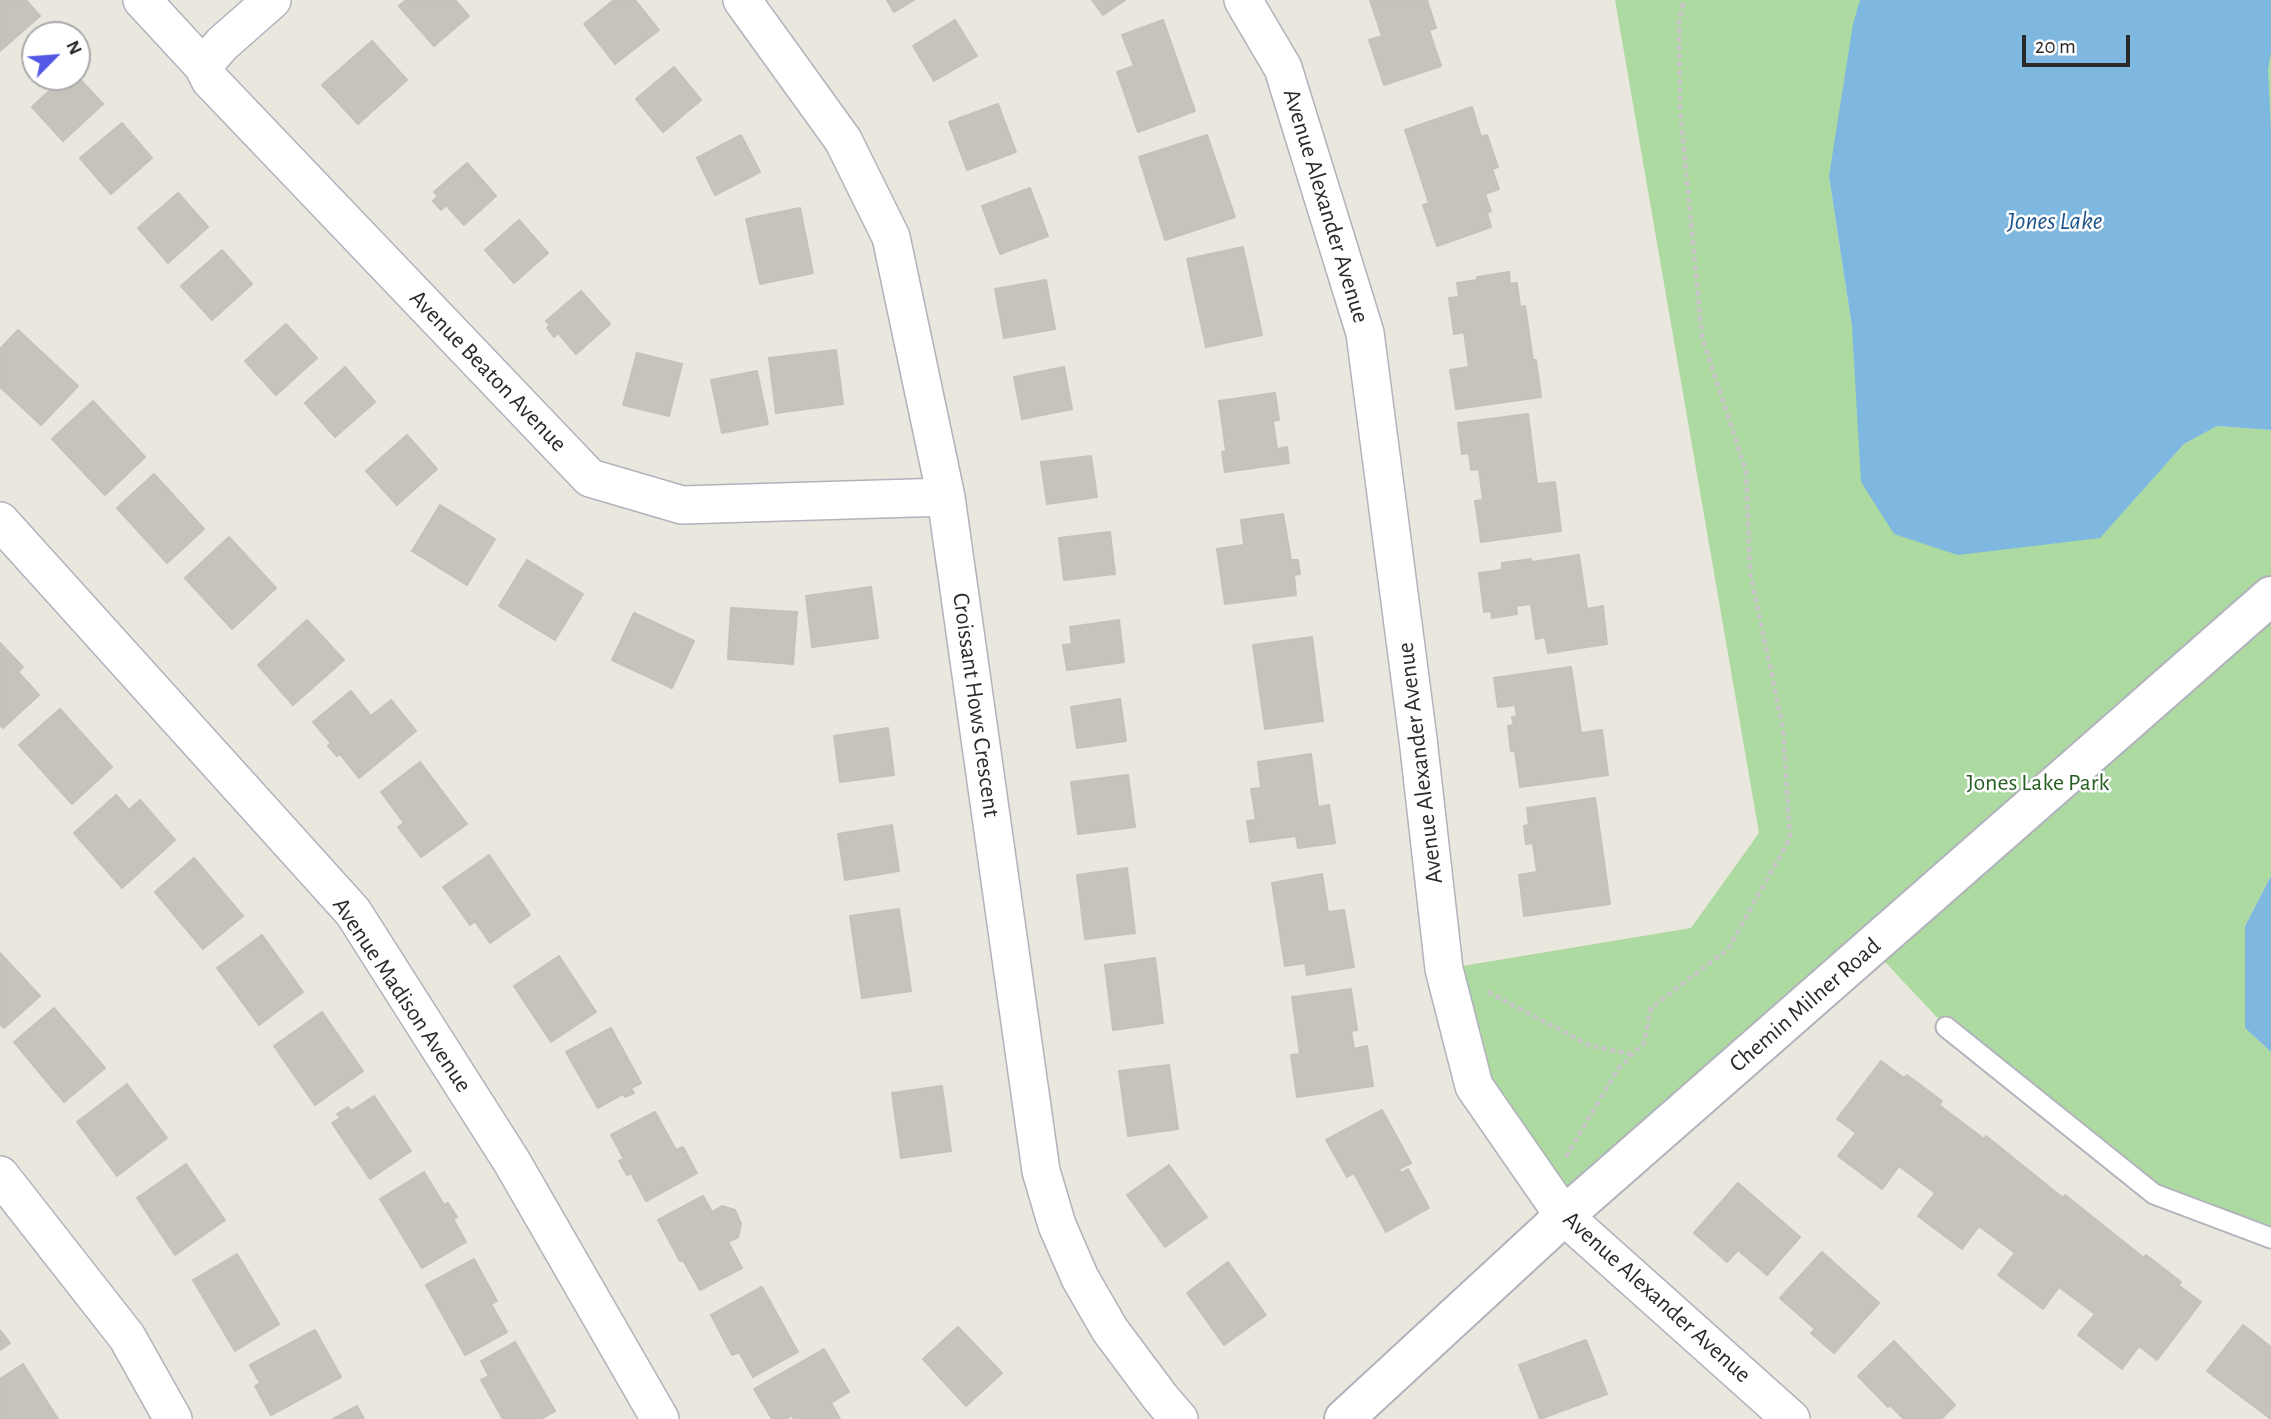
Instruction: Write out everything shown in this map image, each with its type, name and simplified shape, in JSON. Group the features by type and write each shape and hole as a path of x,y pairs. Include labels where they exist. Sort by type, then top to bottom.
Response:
{"street":[{"name":"Avenue Beaton Avenue","path":"142,0 203,66 210,80 590,478 682,505 946,497"},
{"path":"203,66 222,44 272,0"},
{"name":"Croissant Hows Crescent","path":"742,0 843,139 891,237 946,497 1041,1171 1057,1225 1080,1278 1110,1330 1179,1419"},
{"name":"Avenue Alexander Avenue","path":"1243,0 1283,68 1365,332 1418,739 1444,969 1474,1086 1564,1216 1791,1419"},
{"name":"Avenue Madison Avenue","path":"0,521 353,912 512,1162 660,1419"},
{"name":"Chemin Milner Road","path":"1344,1419 1564,1216 2265,601"},
{"path":"0,1175 127,1337 173,1419"}],"lane":[{"path":"1946,1027 2154,1194 2271,1238"}],"path":[{"path":"1563,1161 1618,1069 1644,1043 1651,1008 1728,949 1790,838 1783,728 1751,572 1746,472 1702,336 1680,109 1679,23 1684,0"},
{"path":"1444,969 1589,1045 1633,1055"}],"green space":[{"name":"Jones Lake Park","path":"1615,0 1860,0 1835,145 2271,0 2271,195 1829,176 1852,327 2099,538 2184,444 2217,426 2271,430 2271,876 2245,926 2245,1028 2271,1052 2271,1238 2154,1194 1946,1027 1871,947 1564,1216 1474,1086 1444,969 1691,928 1759,833"}],"water":[{"name":"Jones Lake","path":"1860,0 2271,0 2271,52 2268,69 2271,132 2271,430 2217,426 2184,444 2100,538 1958,555 1894,534 1861,482 1852,327 1829,176 1853,24"},
{"path":"2271,876 2271,1052 2245,1028 2245,926"}],"building":[{"path":"0,0 26,0 40,16 34,21 21,21 21,33 0,51"},
{"path":"406,0 455,0 469,16 434,46 399,6"},
{"path":"614,0 635,0 659,30 615,64 584,24"},
{"path":"887,0 914,0 894,12"},
{"path":"1092,0 1125,0 1103,15"},
{"path":"1370,0 1427,0 1436,28 1429,30 1441,66 1384,85 1369,40 1382,36"},
{"path":"955,20 977,56 934,81 913,46"},
{"path":"1163,20 1195,111 1138,132 1117,72 1134,66 1122,35"},
{"path":"372,41 407,80 358,124 322,85"},
{"path":"674,67 701,100 663,132 636,99"},
{"path":"49,91 91,91 103,104 63,141 32,107"},
{"path":"998,104 1016,152 967,170 949,122"},
{"path":"1472,107 1481,137 1487,135 1498,167 1492,169 1499,189 1485,194 1491,211 1487,213 1491,227 1437,246 1423,205 1429,203 1405,130"},
{"path":"122,123 152,158 111,194 80,158"},
{"path":"741,135 760,172 715,195 697,158"},
{"path":"1207,135 1235,217 1165,240 1139,157"},
{"path":"467,163 496,196 464,225 446,205 441,210 433,201 438,196 434,192"},
{"path":"1030,188 1048,236 1000,254 982,206"},
{"path":"178,193 208,227 168,263 138,228"},
{"path":"800,208 813,273 760,284 746,219"},
{"path":"519,220 548,253 514,283 485,250"},
{"path":"1243,247 1262,335 1206,347 1187,259"},
{"path":"222,250 252,284 212,320 181,286"},
{"path":"1509,272 1510,284 1517,283 1520,307 1525,306 1541,397 1456,409 1450,370 1469,367 1464,332 1454,334 1449,298 1459,297 1457,283"},
{"path":"1046,280 1055,329 1004,338 995,289"},
{"path":"581,291 610,324 576,354 558,333 554,337 547,328 550,325 546,321"},
{"path":"286,324 317,358 276,395 245,361"},
{"path":"18,330 78,386 41,425 0,387 0,349"},
{"path":"836,350 843,404 776,413 769,358"},
{"path":"637,353 682,364 669,416 623,405"},
{"path":"345,367 375,402 335,437 305,403"},
{"path":"1064,367 1072,409 1022,419 1014,377"},
{"path":"757,371 768,424 722,433 711,380"},
{"path":"1275,393 1279,420 1273,421 1277,449 1287,447 1289,463 1225,472 1222,452 1226,451 1219,401"},
{"path":"93,401 145,457 105,495 52,439"},
{"path":"1528,414 1537,484 1555,482 1561,531 1481,542 1475,501 1483,500 1479,469 1471,470 1469,453 1462,454 1458,423"},
{"path":"407,435 437,469 397,505 366,471"},
{"path":"1091,456 1097,497 1047,504 1041,462"},
{"path":"154,474 204,529 167,563 117,508"},
{"path":"440,505 495,539 467,585 412,551"},
{"path":"1283,514 1291,560 1298,560 1300,574 1294,575 1296,595 1225,604 1217,549 1244,545 1241,520"},
{"path":"1110,532 1115,574 1064,580 1059,538"},
{"path":"229,537 276,588 232,629 185,578"},
{"path":"1579,555 1587,609 1603,606 1607,644 1548,653 1545,637 1536,639 1531,604 1516,606 1517,614 1492,618 1491,611 1484,612 1479,573 1502,570 1502,563 1531,559 1532,562"},
{"path":"527,560 583,594 555,640 499,606"},
{"path":"871,587 878,638 812,647 806,596"},
{"path":"731,608 797,612 793,664 728,659"},
{"path":"634,613 694,641 672,688 612,660"},
{"path":"307,620 344,660 293,705 258,665"},
{"path":"1119,620 1124,662 1067,670 1063,645 1072,644 1070,627"},
{"path":"1312,637 1323,721 1265,729 1253,645"},
{"path":"0,643 23,667 18,672 39,695 3,728 0,725"},
{"path":"1571,667 1581,733 1602,730 1608,775 1520,787 1508,726 1514,725 1512,717 1517,716 1515,705 1498,707 1494,678"},
{"path":"351,691 371,716 391,700 416,731 359,778 340,754 337,756 328,746 331,743 313,722"},
{"path":"1120,699 1126,741 1077,748 1071,707"},
{"path":"60,709 112,767 72,804 19,745"},
{"path":"888,728 894,775 840,782 834,736"},
{"path":"1311,754 1318,807 1329,805 1335,843 1298,848 1296,836 1250,842 1247,821 1256,820 1251,789 1261,788 1258,762"},
{"path":"420,762 467,824 421,857 398,827 404,823 381,792"},
{"path":"1128,775 1135,827 1078,834 1071,782"},
{"path":"116,795 129,810 140,800 175,840 122,888 74,833"},
{"path":"1595,798 1610,904 1524,916 1519,875 1537,872 1533,843 1526,844 1524,826 1529,825 1527,808"},
{"path":"892,825 899,871 845,880 838,834"},
{"path":"489,855 530,915 490,943 475,921 470,925 443,887"},
{"path":"194,858 243,916 203,949 155,892"},
{"path":"1127,868 1135,933 1085,939 1077,875"},
{"path":"1322,874 1328,912 1344,910 1354,967 1307,975 1305,963 1285,966 1272,883"},
{"path":"899,909 911,991 862,998 850,916"},
{"path":"262,935 303,992 259,1025 217,968"},
{"path":"0,953 40,996 4,1028 0,1024"},
{"path":"559,956 596,1012 551,1042 514,986"},
{"path":"1155,958 1163,1023 1113,1030 1105,965"},
{"path":"1351,989 1357,1030 1351,1031 1354,1049 1367,1046 1373,1086 1297,1097 1291,1055 1300,1054 1292,997"},
{"path":"54,1008 105,1068 64,1102 14,1042"},
{"path":"322,1012 363,1071 315,1105 274,1046"},
{"path":"611,1028 641,1083 631,1088 634,1093 625,1097 623,1094 598,1108 566,1052"},
{"path":"1881,1061 1904,1078 1907,1075 1942,1101 1939,1105 1984,1139 1986,1136 2144,1258 2146,1255 2181,1282 2178,1285 2201,1302 2157,1360 2139,1346 2122,1369 2078,1335 2095,1314 2059,1287 2043,1309 1998,1275 2015,1253 1979,1226 1962,1249 1918,1216 1935,1193 1899,1166 1882,1189 1838,1156 1856,1133 1837,1119"},
{"path":"1169,1065 1178,1129 1128,1136 1119,1071"},
{"path":"127,1084 167,1138 117,1176 77,1122"},
{"path":"942,1086 951,1151 901,1158 892,1093"},
{"path":"374,1096 411,1151 370,1179 332,1123 340,1118 337,1114 348,1107 351,1111"},
{"path":"1382,1110 1411,1163 1399,1169 1401,1173 1408,1169 1429,1208 1386,1232 1354,1173 1347,1177 1326,1140"},
{"path":"655,1112 676,1150 683,1147 697,1173 646,1201 631,1173 627,1175 619,1161 624,1159 611,1135"},
{"path":"186,1164 225,1220 175,1255 137,1198"},
{"path":"1169,1165 1207,1217 1165,1247 1127,1195"},
{"path":"424,1172 444,1205 448,1203 457,1217 453,1219 466,1242 422,1268 380,1199"},
{"path":"1738,1183 1800,1237 1767,1275 1738,1250 1727,1262 1694,1233"},
{"path":"703,1196 712,1212 722,1206 735,1210 741,1224 738,1237 728,1242 742,1268 700,1290 683,1260 680,1261 658,1220"},
{"path":"1822,1252 1879,1303 1834,1353 1811,1333 1815,1329 1780,1298"},
{"path":"237,1254 279,1324 235,1351 193,1280"},
{"path":"474,1259 497,1301 491,1304 507,1332 465,1355 426,1285"},
{"path":"1228,1262 1266,1315 1224,1345 1187,1293"},
{"path":"762,1287 798,1352 753,1377 739,1352 732,1355 711,1315"},
{"path":"2243,1325 2271,1347 2271,1419 2207,1371"},
{"path":"958,1327 1002,1373 966,1406 923,1359"},
{"path":"0,1330 10,1343 0,1350"},
{"path":"315,1330 341,1377 271,1415 255,1386 260,1383 250,1365"},
{"path":"1586,1340 1607,1394 1540,1419 1519,1365"},
{"path":"1894,1341 1955,1405 1941,1419 1904,1419 1890,1405 1888,1407 1858,1376"},
{"path":"515,1342 555,1411 541,1419 503,1419 481,1380 489,1376 481,1361"},
{"path":"824,1349 849,1392 831,1403 840,1419 794,1419 792,1415 786,1419 772,1419 754,1389"},
{"path":"23,1364 58,1419 0,1419 0,1379"},
{"path":"357,1406 364,1419 333,1419"}]}
